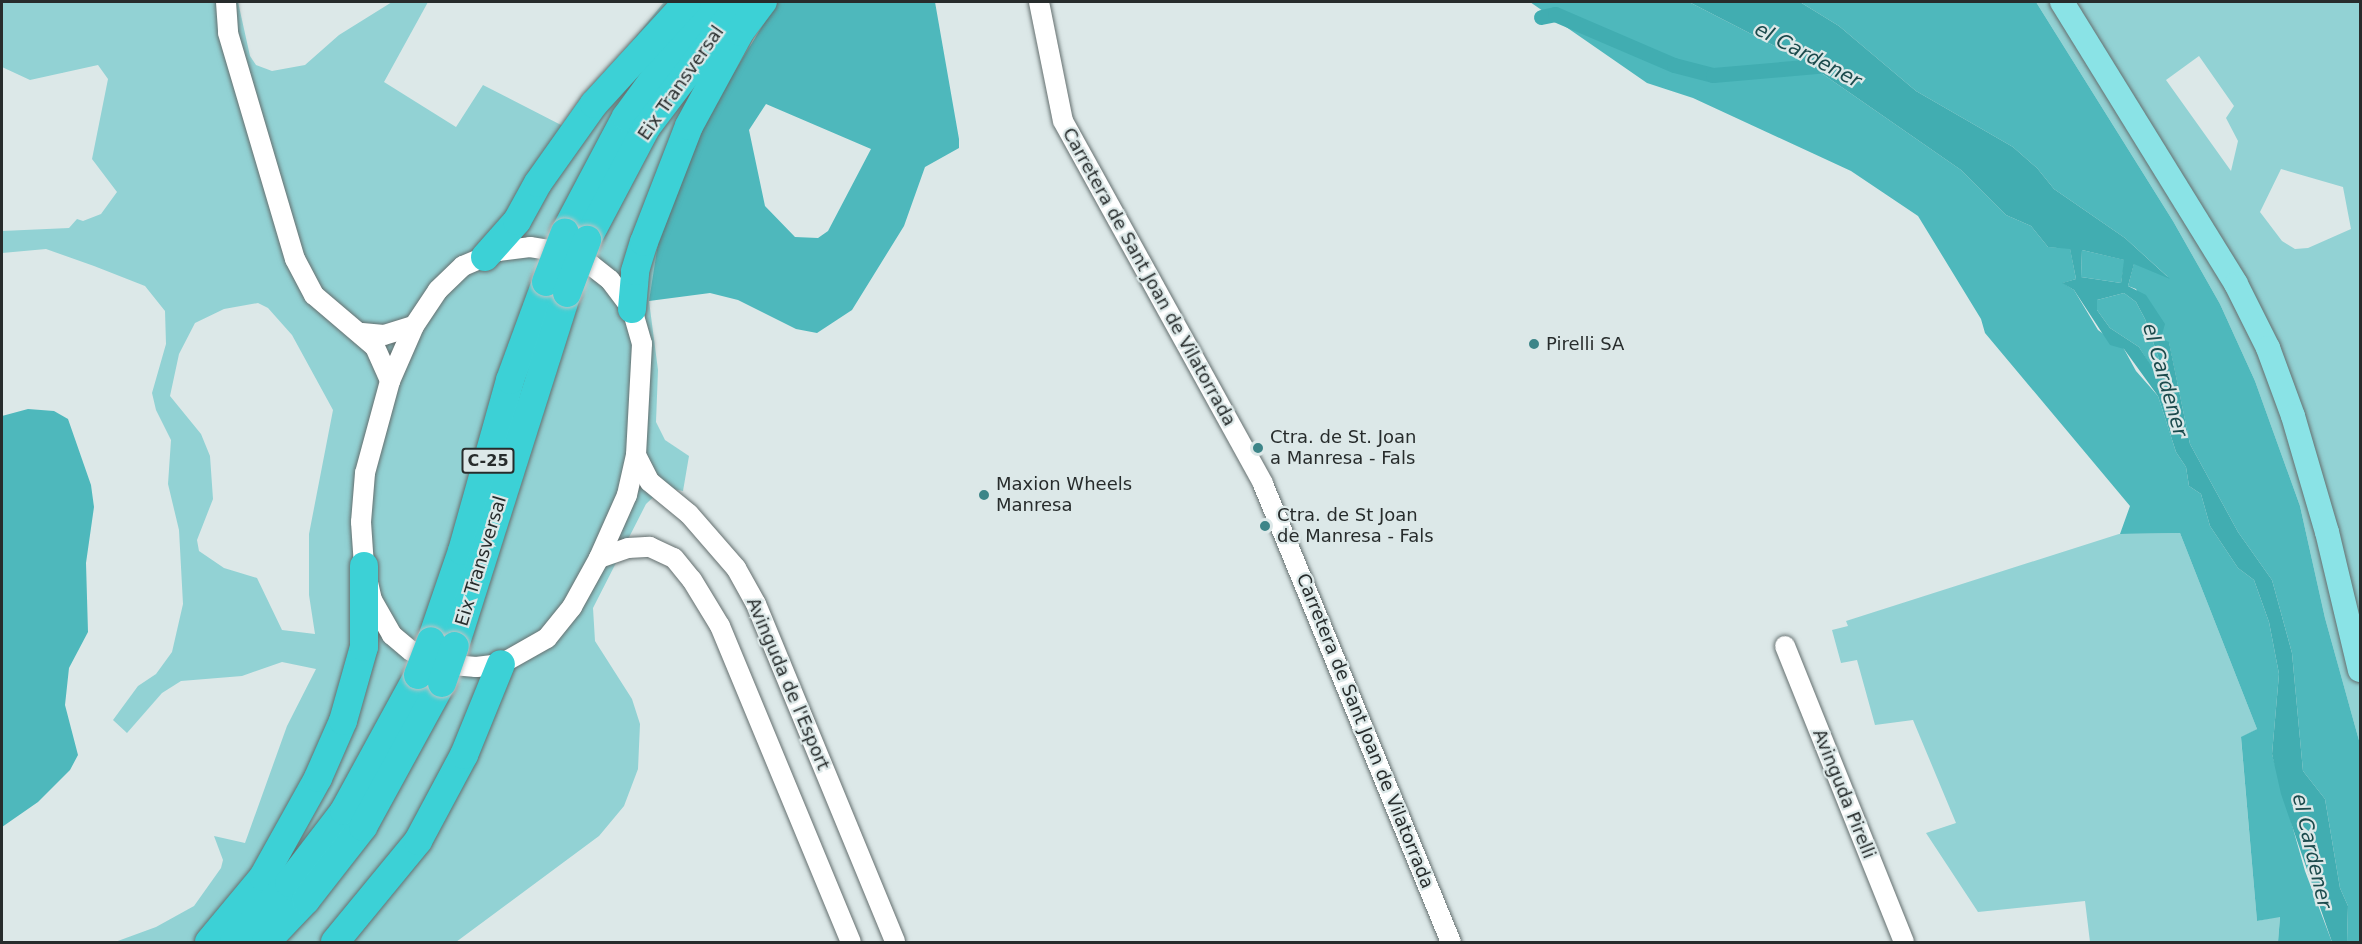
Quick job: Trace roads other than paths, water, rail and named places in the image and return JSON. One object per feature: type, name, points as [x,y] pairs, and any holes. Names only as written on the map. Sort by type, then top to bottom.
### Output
[{"type":"highway","points":[[485,256],[517,221],[538,183],[594,104],[687,2]]},
{"type":"highway","name":"Eix Transversal","points":[[266,942],[306,900],[363,827],[430,679],[443,643],[462,551],[510,380],[556,287],[626,117],[710,2]]},
{"type":"highway","name":"Eix Transversal","points":[[576,236],[646,128],[741,2]]},
{"type":"highway","points":[[632,309],[638,261],[689,126],[740,32],[762,2]]},
{"type":"highway","points":[[209,942],[263,877],[318,778],[343,721],[364,647],[364,566]]},
{"type":"highway","points":[[335,942],[418,841],[464,755],[501,664]]},
{"type":"highway","name":"Eix Transversal","points":[[234,942],[289,883],[344,811],[430,679]]},
{"type":"main road","points":[[2063,2],[2236,284],[2268,348],[2293,416],[2328,532],[2361,670]]},
{"type":"street","points":[[226,2],[228,33],[295,259],[314,294],[331,313],[363,333],[375,347],[390,381]]},
{"type":"street","name":"Carretera de Sant Joan de Vilatorrada","points":[[1039,2],[1063,121],[1263,484],[1451,942]]},
{"type":"street","points":[[530,247],[563,252],[603,275],[632,309],[642,344],[636,454],[622,508],[599,558],[572,607],[547,638],[501,664],[476,668],[444,664],[411,651],[392,636],[372,600],[364,566],[361,522],[365,473],[390,381],[414,326],[455,274],[485,256],[530,247]]},
{"type":"street","points":[[363,333],[384,335],[414,326]]},
{"type":"street","name":"Avinguda de l'Esport","points":[[636,454],[650,482],[689,514],[735,568],[756,604],[895,942]]},
{"type":"street","points":[[599,558],[628,548],[651,547],[674,558],[692,580],[720,626],[851,942]]},
{"type":"street","name":"Avinguda Pirelli","points":[[1785,646],[1904,942]]},
{"type":"water","name":"el Cardener","points":[[1689,2],[1800,2],[1839,26],[1916,91],[2013,147],[2037,168],[2054,189],[2125,238],[2170,279],[2134,264],[2128,286],[2146,295],[2165,324],[2161,338],[2169,342],[2190,444],[2238,532],[2272,580],[2292,653],[2303,771],[2325,799],[2340,888],[2348,906],[2347,942],[2332,942],[2281,794],[2272,754],[2279,674],[2269,622],[2254,580],[2238,568],[2210,526],[2201,494],[2189,486],[2186,467],[2176,452],[2158,396],[2124,349],[2110,345],[2074,290],[2062,283],[2076,279],[2070,249],[2048,247],[2031,226],[2006,215],[1961,170],[1804,61]],"holes":[[[2082,250],[2124,260],[2121,283],[2081,277]],[[2124,293],[2136,302],[2145,319],[2159,359],[2160,379],[2139,347],[2110,328],[2097,310],[2097,300]]]},
{"type":"waterway","name":"el Cardener","points":[[1541,17],[1555,14],[1674,65],[1713,75],[1828,65]]},
{"type":"place","name":"Pirelli SA","points":[[1534,344]]},
{"type":"place","name":"Ctra. de St. Joan a Manresa - Fals","points":[[1258,448]]},
{"type":"place","name":"Maxion Wheels Manresa","points":[[984,495]]},
{"type":"place","name":"Ctra. de St Joan de Manresa - Fals","points":[[1265,526]]}]
